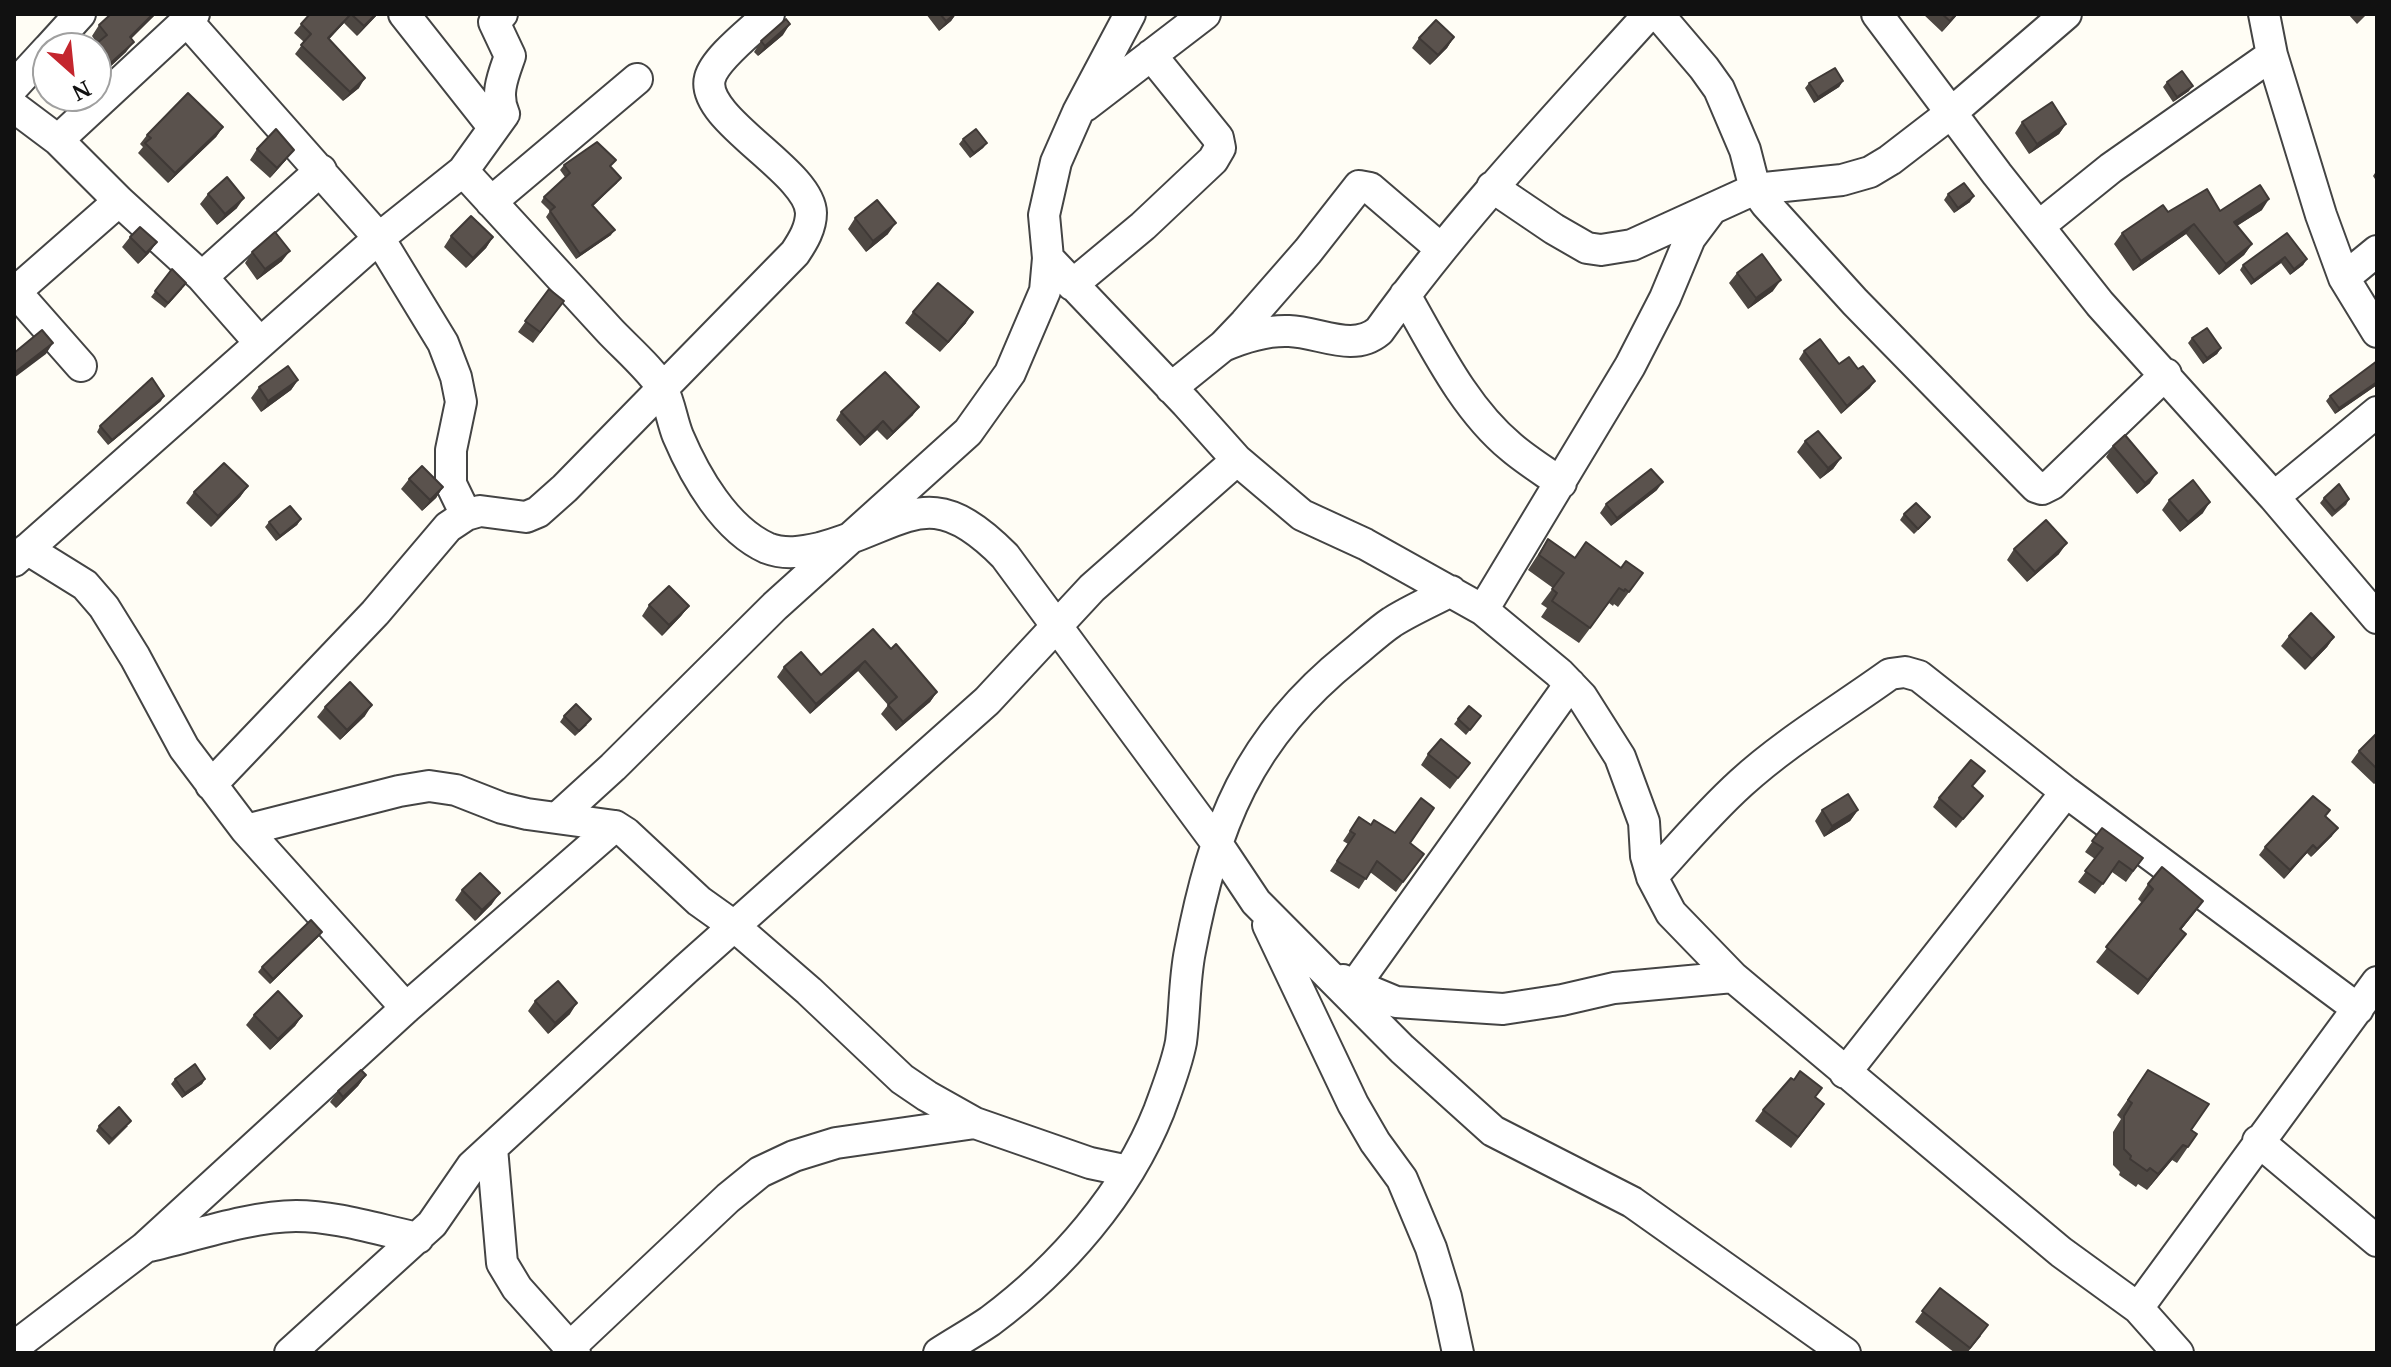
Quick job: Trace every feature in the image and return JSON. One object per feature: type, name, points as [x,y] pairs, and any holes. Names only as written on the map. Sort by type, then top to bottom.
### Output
[{"type":"street","points":[[63,32],[80,14]]},
{"type":"street","points":[[404,14],[494,128]]},
{"type":"street","points":[[406,1008],[246,830],[211,785],[184,748],[128,643],[104,607],[85,585],[20,555],[379,238],[463,171],[504,114],[499,95],[510,56],[494,22],[502,14]]},
{"type":"street","points":[[211,785],[375,613],[448,527],[466,515],[494,511],[526,517],[538,512],[795,253],[809,225],[811,210],[802,191],[719,109],[710,88],[710,77],[716,65],[769,14]]},
{"type":"street","points":[[557,818],[613,767],[775,606],[968,432],[1010,373],[1045,291],[1048,258],[1044,215],[1056,162],[1078,112],[1130,14]]},
{"type":"street","points":[[1078,112],[1205,14]]},
{"type":"street","points":[[1223,346],[1263,333],[1288,331],[1361,342],[1379,331],[1440,248],[1649,14]]},
{"type":"street","points":[[1658,14],[1719,89],[1745,150],[1755,189],[1855,302],[2039,489],[2052,484],[2166,374]]},
{"type":"street","points":[[1877,14],[2100,304],[2166,374],[2377,618]]},
{"type":"street","points":[[1492,187],[1570,239],[1587,248],[1601,250],[1649,239],[1755,189],[1856,178],[1890,160],[1951,113],[2066,14]]},
{"type":"street","points":[[2264,14],[2272,55],[2321,215],[2344,278],[2377,332]]},
{"type":"street","points":[[58,140],[190,17],[379,238],[443,343],[456,377],[461,402],[451,450],[451,484],[466,515]]},
{"type":"street","points":[[1072,285],[1143,226],[1213,160],[1220,148],[1218,138],[1151,55]]},
{"type":"street","points":[[2039,226],[2111,168],[2272,55]]},
{"type":"street","points":[[14,86],[32,66]]},
{"type":"street","points":[[491,202],[637,79]]},
{"type":"street","points":[[14,107],[58,140],[202,277],[260,343]]},
{"type":"street","points":[[202,277],[321,170]]},
{"type":"street","points":[[463,171],[663,388],[678,436],[691,464],[725,514],[744,532],[766,547],[787,553],[847,541],[925,511],[957,517],[1005,556],[1218,845],[1256,902],[1353,1104],[1402,1179],[1431,1248],[1458,1353]]},
{"type":"street","points":[[1171,388],[1223,346],[1308,251],[1359,186],[1370,188],[1440,248]]},
{"type":"street","points":[[81,366],[15,292],[119,201]]},
{"type":"street","points":[[1483,610],[1630,366],[1665,298],[1690,238],[1714,206]]},
{"type":"street","points":[[2344,278],[2377,251]]},
{"type":"street","points":[[1048,258],[1237,460],[1302,515],[1365,544],[1483,610],[1570,684],[1582,697],[1630,778],[1644,822],[1646,856],[1652,877],[1671,913],[1733,977],[1845,1073],[2061,1252],[2138,1308],[2178,1353]]},
{"type":"street","points":[[1405,295],[1441,358],[1492,429],[1561,483]]},
{"type":"street","points":[[2274,497],[2377,412]]},
{"type":"street","points":[[290,1353],[418,1238],[441,1213],[463,1176],[492,1148],[734,926],[987,701],[1092,588],[1237,460]]},
{"type":"street","points":[[939,1353],[990,1320],[1054,1266],[1109,1201],[1145,1142],[1180,1046],[1197,912],[1232,801],[1253,761],[1299,701],[1324,677],[1392,622],[1451,591]]},
{"type":"street","points":[[1652,877],[1743,781],[1803,734],[1890,674],[1905,672],[1919,676],[2066,792],[2358,1009]]},
{"type":"street","points":[[1342,979],[1570,684]]},
{"type":"street","points":[[246,830],[429,786],[456,790],[502,808],[615,826],[699,901],[734,926],[809,991],[902,1079],[975,1123],[1090,1163],[1128,1171]]},
{"type":"street","points":[[1845,1073],[2066,792]]},
{"type":"street","points":[[17,1347],[144,1248],[406,1008],[615,826]]},
{"type":"street","points":[[1256,902],[1342,979],[1402,1049],[1493,1131],[1632,1202],[1845,1353]]},
{"type":"street","points":[[1342,979],[1396,1002],[1503,1009],[1553,1002],[1614,988],[1733,977]]},
{"type":"street","points":[[2138,1308],[2377,982]]},
{"type":"street","points":[[492,1148],[502,1263],[517,1288],[572,1350],[728,1198],[760,1172],[794,1156],[836,1143],[975,1123]]},
{"type":"street","points":[[2258,1141],[2377,1241]]},
{"type":"street","points":[[144,1248],[273,1218],[296,1216],[418,1238]]},
{"type":"building","points":[[111,14],[153,14],[130,37],[134,42],[112,62],[112,32],[105,32],[99,25]]},
{"type":"building","points":[[310,14],[351,14],[328,38],[365,78],[350,92],[301,45],[311,34],[301,24]]},
{"type":"building","points":[[351,14],[376,14],[364,26]]},
{"type":"building","points":[[940,14],[955,14],[946,21]]},
{"type":"building","points":[[1942,14],[1956,14],[1950,21]]},
{"type":"building","points":[[786,19],[790,24],[765,46],[761,41]]},
{"type":"building","points":[[1436,20],[1454,37],[1438,55],[1419,38]]},
{"type":"building","points":[[1835,68],[1843,81],[1818,97],[1809,83]]},
{"type":"building","points":[[2182,71],[2193,86],[2177,97],[2167,82]]},
{"type":"building","points":[[188,93],[223,127],[175,173],[145,143],[151,138],[147,135]]},
{"type":"building","points":[[2052,102],[2066,124],[2037,144],[2022,122]]},
{"type":"building","points":[[276,129],[294,150],[277,168],[257,149]]},
{"type":"building","points":[[976,129],[987,143],[974,153],[963,139]]},
{"type":"building","points":[[597,142],[616,160],[610,166],[621,178],[592,205],[615,230],[580,254],[550,211],[555,207],[544,197],[570,173],[564,165]]},
{"type":"building","points":[[227,177],[244,198],[225,214],[208,194]]},
{"type":"building","points":[[1964,183],[1974,196],[1958,208],[1948,194]]},
{"type":"building","points":[[2260,185],[2269,199],[2234,222],[2252,244],[2226,264],[2194,224],[2141,261],[2122,233],[2163,205],[2168,212],[2207,189],[2220,211]]},
{"type":"building","points":[[877,200],[896,223],[873,241],[855,218]]},
{"type":"building","points":[[471,216],[493,237],[473,258],[451,236]]},
{"type":"building","points":[[140,227],[157,242],[146,253],[130,237]]},
{"type":"building","points":[[275,232],[290,251],[265,269],[252,252]]},
{"type":"building","points":[[2287,233],[2307,259],[2294,269],[2285,257],[2254,280],[2243,265]]},
{"type":"building","points":[[1762,254],[1781,280],[1756,298],[1737,273]]},
{"type":"building","points":[[172,269],[186,283],[168,303],[155,291]]},
{"type":"building","points":[[938,283],[973,312],[948,342],[913,312]]},
{"type":"building","points":[[549,289],[564,301],[540,332],[525,321]]},
{"type":"building","points":[[2207,328],[2221,348],[2207,358],[2192,338]]},
{"type":"building","points":[[42,330],[53,343],[14,373],[14,353]]},
{"type":"building","points":[[1820,339],[1839,364],[1849,357],[1858,369],[1863,366],[1875,381],[1847,406],[1804,351]]},
{"type":"building","points":[[2377,361],[2377,382],[2339,408],[2330,396]]},
{"type":"building","points":[[288,366],[298,380],[268,401],[259,387]]},
{"type":"building","points":[[885,372],[919,407],[893,432],[883,421],[865,438],[841,412]]},
{"type":"building","points":[[152,378],[164,396],[112,440],[100,426]]},
{"type":"building","points":[[1818,431],[1841,458],[1828,468],[1805,441]]},
{"type":"building","points":[[2125,435],[2157,473],[2145,483],[2113,446]]},
{"type":"building","points":[[224,463],[248,486],[218,516],[194,492]]},
{"type":"building","points":[[422,466],[443,487],[430,500],[409,479]]},
{"type":"building","points":[[1651,469],[1663,482],[1617,518],[1606,504]]},
{"type":"building","points":[[2193,480],[2210,502],[2188,522],[2169,500]]},
{"type":"building","points":[[2339,484],[2349,499],[2335,511],[2324,498]]},
{"type":"building","points":[[1916,503],[1930,517],[1918,529],[1904,514]]},
{"type":"building","points":[[290,506],[301,519],[280,536],[269,522]]},
{"type":"building","points":[[2046,520],[2067,543],[2035,572],[2014,549]]},
{"type":"building","points":[[1548,539],[1575,558],[1586,542],[1621,568],[1626,561],[1643,573],[1629,592],[1619,588],[1590,628],[1552,601],[1557,593],[1552,589],[1564,573],[1539,555]]},
{"type":"building","points":[[669,586],[689,606],[669,625],[649,605]]},
{"type":"building","points":[[2311,613],[2334,637],[2312,659],[2289,636]]},
{"type":"building","points":[[873,629],[891,649],[896,644],[937,692],[903,722],[888,705],[897,697],[865,661],[816,704],[784,667],[801,652],[821,675]]},
{"type":"building","points":[[350,682],[372,705],[347,730],[325,707]]},
{"type":"building","points":[[576,704],[591,719],[579,731],[564,716]]},
{"type":"building","points":[[1469,706],[1481,716],[1470,730],[1458,719]]},
{"type":"building","points":[[2377,733],[2377,769],[2359,751]]},
{"type":"building","points":[[1441,739],[1470,763],[1458,778],[1428,754]]},
{"type":"building","points":[[1971,760],[1985,771],[1972,786],[1983,796],[1963,819],[1939,798]]},
{"type":"building","points":[[1848,794],[1858,810],[1832,826],[1822,810]]},
{"type":"building","points":[[2313,796],[2330,810],[2325,816],[2338,828],[2317,849],[2313,845],[2290,870],[2265,847]]},
{"type":"building","points":[[1421,798],[1434,808],[1410,843],[1424,854],[1403,882],[1377,861],[1366,879],[1337,861],[1355,834],[1350,831],[1359,817],[1371,825],[1374,820],[1395,833]]},
{"type":"building","points":[[2102,828],[2143,858],[2133,871],[2119,861],[2103,884],[2085,871],[2103,848],[2092,841]]},
{"type":"building","points":[[2162,867],[2203,901],[2180,929],[2186,934],[2148,980],[2106,947],[2153,889],[2148,884]]},
{"type":"building","points":[[480,873],[500,893],[482,910],[462,890]]},
{"type":"building","points":[[311,920],[322,932],[273,979],[262,967]]},
{"type":"building","points":[[558,981],[577,1003],[555,1023],[535,1001]]},
{"type":"building","points":[[278,991],[302,1016],[278,1039],[254,1015]]},
{"type":"building","points":[[195,1064],[205,1079],[185,1093],[175,1079]]},
{"type":"building","points":[[361,1070],[366,1075],[343,1097],[338,1091]]},
{"type":"building","points":[[2148,1070],[2209,1104],[2191,1130],[2197,1134],[2188,1147],[2183,1145],[2158,1174],[2150,1168],[2147,1171],[2130,1159],[2131,1156],[2124,1149],[2124,1116],[2132,1103],[2128,1100]]},
{"type":"building","points":[[1800,1071],[1822,1088],[1815,1097],[1824,1104],[1798,1137],[1763,1110]]},
{"type":"building","points":[[119,1107],[131,1121],[112,1139],[99,1126]]},
{"type":"building","points":[[1940,1288],[1988,1325],[1970,1348],[1922,1311]]}]
